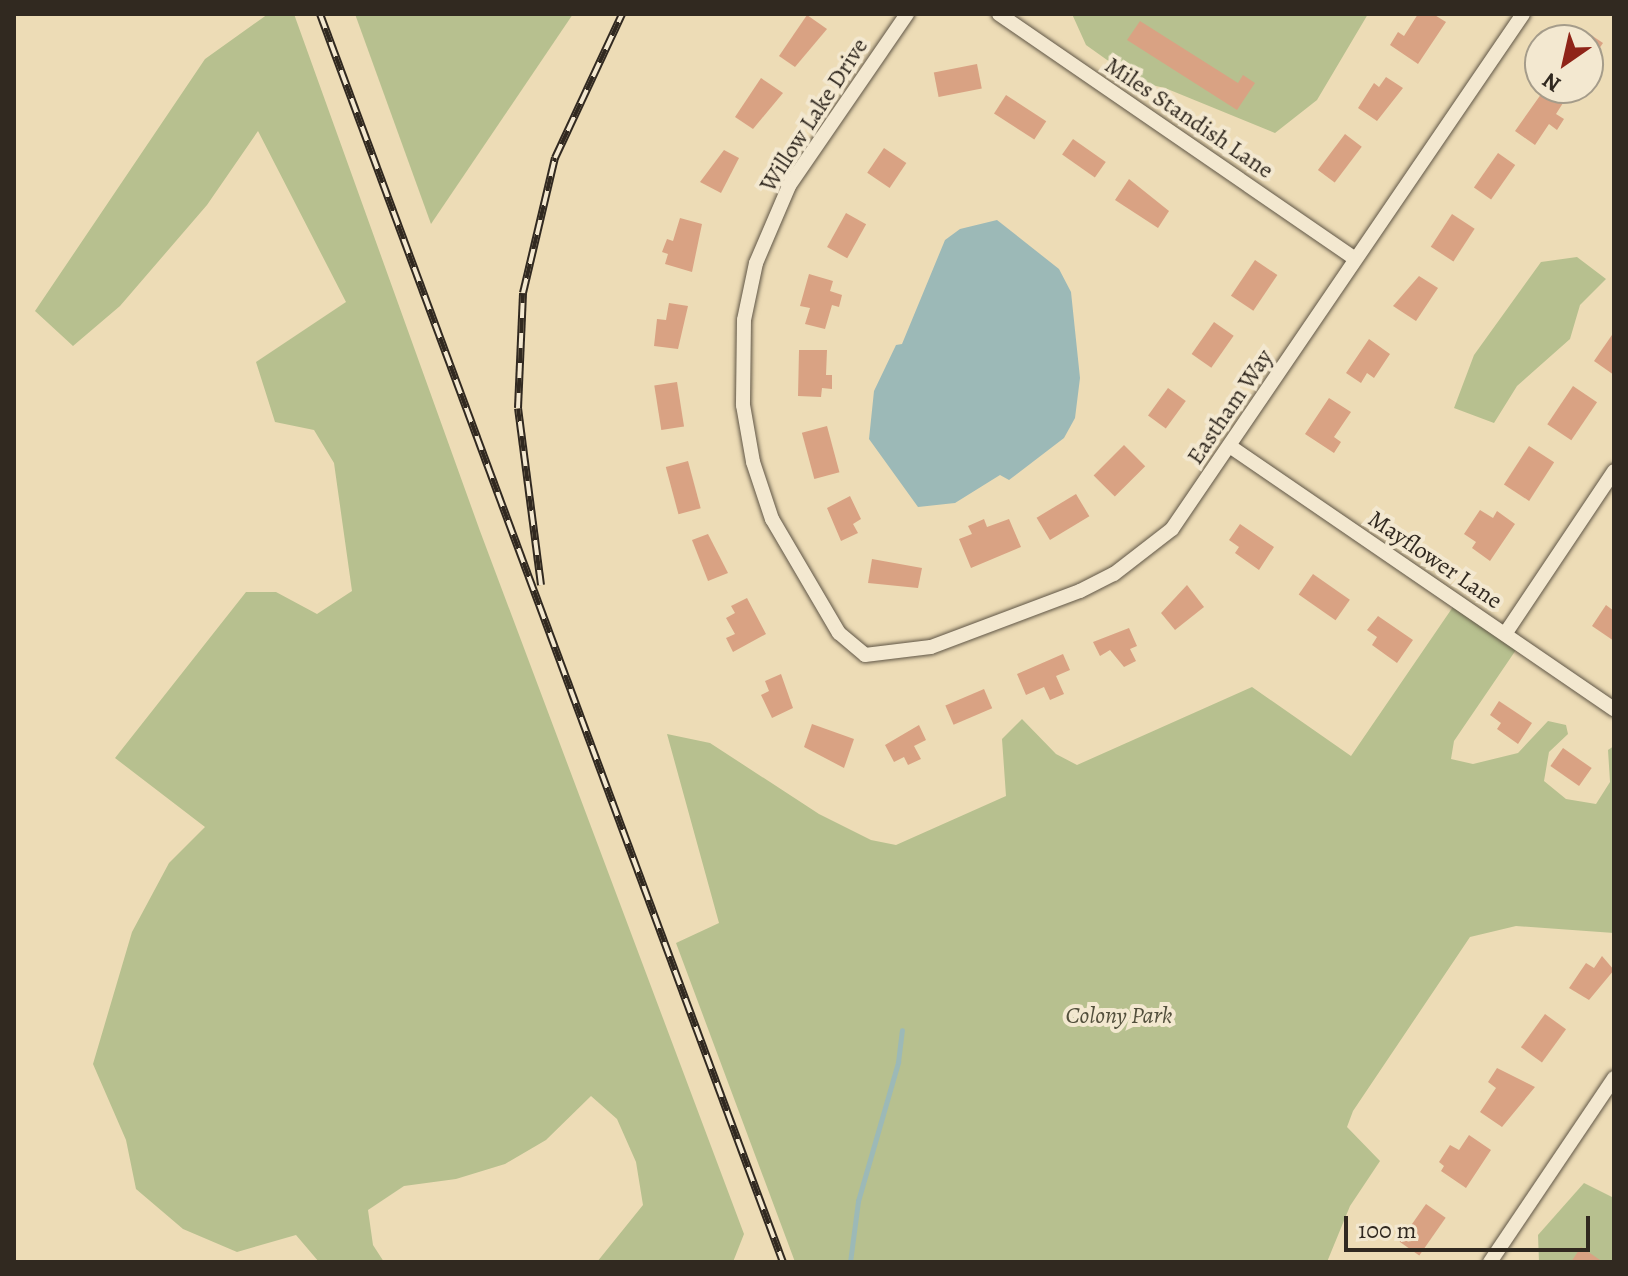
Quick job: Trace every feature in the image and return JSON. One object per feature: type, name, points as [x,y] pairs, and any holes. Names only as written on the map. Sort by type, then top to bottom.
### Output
[{"type":"street","name":"Willow Lake Drive","points":[[851,645],[798,572],[772,519],[753,462],[741,369],[744,320],[756,263],[789,186],[907,14]]},
{"type":"street","name":"Miles Standish Lane","points":[[999,14],[1355,259]]},
{"type":"street","name":"Eastham Way","points":[[851,645],[865,655],[882,656],[931,647],[1114,574],[1172,529],[1231,447],[1523,14]]},
{"type":"street","name":"Mayflower Lane","points":[[1231,447],[1614,709]]},
{"type":"street","points":[[1505,634],[1614,471]]},
{"type":"street","points":[[1490,1262],[1614,1078]]},
{"type":"green space","points":[[268,14],[294,14],[480,531],[744,1234],[733,1262],[597,1262],[643,1205],[636,1162],[617,1119],[591,1096],[546,1140],[505,1164],[456,1179],[404,1186],[368,1210],[373,1245],[384,1262],[319,1262],[296,1235],[237,1252],[183,1229],[136,1189],[126,1140],[93,1064],[132,932],[169,863],[205,827],[115,758],[246,592],[276,592],[317,614],[352,591],[334,463],[314,430],[275,422],[256,362],[346,302],[258,131],[207,205],[120,306],[73,346],[35,311],[205,59]]},
{"type":"green space","points":[[355,14],[573,14],[431,224]]},
{"type":"green space","points":[[1072,14],[1368,14],[1317,100],[1275,133],[1165,88],[1138,82],[1086,45]]},
{"type":"green space","points":[[1577,257],[1606,279],[1580,305],[1570,339],[1517,386],[1494,423],[1454,408],[1474,355],[1541,262]]},
{"type":"green space","name":"Colony Park","points":[[1457,601],[1520,644],[1454,741],[1451,759],[1473,764],[1518,753],[1548,721],[1566,725],[1568,734],[1549,752],[1544,781],[1566,799],[1596,804],[1610,782],[1608,750],[1614,746],[1614,933],[1516,926],[1470,937],[1353,1111],[1347,1127],[1380,1161],[1350,1206],[1327,1262],[795,1262],[676,943],[719,923],[667,734],[710,743],[819,814],[871,840],[896,845],[1006,796],[1002,739],[1022,719],[1056,754],[1077,765],[1252,687],[1351,756]]},
{"type":"green space","points":[[1584,1183],[1614,1198],[1614,1262],[1539,1262],[1538,1235]]},
{"type":"water","points":[[997,220],[1059,269],[1071,292],[1080,378],[1075,418],[1064,438],[1009,480],[1000,475],[955,503],[918,507],[869,439],[874,391],[896,345],[902,344],[945,240],[960,229]]},
{"type":"building","points":[[1418,14],[1433,14],[1446,22],[1418,64],[1390,45],[1398,32],[1404,36]]},
{"type":"building","points":[[807,15],[827,29],[795,67],[779,56]]},
{"type":"building","points":[[1140,21],[1238,83],[1243,75],[1255,83],[1237,110],[1127,40]]},
{"type":"building","points":[[977,64],[982,89],[939,97],[934,72]]},
{"type":"building","points":[[1386,77],[1403,88],[1377,121],[1358,108],[1374,83],[1379,87]]},
{"type":"building","points":[[761,78],[783,93],[753,129],[735,117]]},
{"type":"building","points":[[1006,95],[1046,121],[1034,140],[994,113]]},
{"type":"building","points":[[1534,104],[1562,104],[1556,114],[1564,119],[1557,130],[1549,124],[1535,145],[1515,131]]},
{"type":"building","points":[[1345,134],[1362,147],[1335,183],[1318,170]]},
{"type":"building","points":[[1073,139],[1106,162],[1095,178],[1062,155]]},
{"type":"building","points":[[884,148],[906,163],[890,188],[867,173]]},
{"type":"building","points":[[724,150],[739,158],[721,193],[700,182]]},
{"type":"building","points":[[1498,153],[1515,165],[1491,199],[1474,187]]},
{"type":"building","points":[[1129,179],[1169,211],[1158,228],[1115,200]]},
{"type":"building","points":[[846,213],[866,224],[847,258],[827,247]]},
{"type":"building","points":[[1452,214],[1475,229],[1453,261],[1431,247]]},
{"type":"building","points":[[680,218],[702,224],[692,272],[665,264],[668,254],[662,252],[667,239],[673,241]]},
{"type":"building","points":[[1255,260],[1277,275],[1253,311],[1231,296]]},
{"type":"building","points":[[809,274],[833,281],[830,291],[842,295],[839,307],[832,305],[825,329],[805,324],[810,308],[800,306]]},
{"type":"building","points":[[1419,276],[1438,288],[1416,321],[1393,306]]},
{"type":"building","points":[[669,303],[688,306],[678,349],[654,346],[657,319],[666,320]]},
{"type":"building","points":[[1214,322],[1234,336],[1211,368],[1192,354]]},
{"type":"building","points":[[1614,332],[1614,375],[1594,361]]},
{"type":"building","points":[[1369,339],[1390,354],[1374,378],[1367,373],[1361,383],[1346,373]]},
{"type":"building","points":[[799,350],[827,350],[826,375],[832,375],[832,389],[822,388],[821,397],[798,396]]},
{"type":"building","points":[[677,382],[684,426],[661,430],[654,386]]},
{"type":"building","points":[[1573,386],[1597,402],[1571,440],[1547,424]]},
{"type":"building","points":[[1168,388],[1186,401],[1166,428],[1148,416]]},
{"type":"building","points":[[1329,398],[1351,412],[1334,437],[1341,442],[1334,453],[1305,434]]},
{"type":"building","points":[[827,426],[839,472],[814,479],[802,433]]},
{"type":"building","points":[[1124,445],[1145,466],[1115,497],[1094,475]]},
{"type":"building","points":[[1529,446],[1554,462],[1529,501],[1504,485]]},
{"type":"building","points":[[688,461],[701,508],[678,514],[666,467]]},
{"type":"building","points":[[1076,494],[1089,516],[1050,540],[1037,518]]},
{"type":"building","points":[[850,496],[861,519],[853,524],[858,533],[841,541],[827,508]]},
{"type":"building","points":[[1480,510],[1493,518],[1497,511],[1515,524],[1490,561],[1472,548],[1476,542],[1464,534]]},
{"type":"building","points":[[984,519],[987,527],[1009,519],[1021,547],[971,568],[959,539],[972,534],[968,526]]},
{"type":"building","points":[[1240,524],[1274,547],[1259,570],[1235,553],[1239,547],[1229,540]]},
{"type":"building","points":[[708,534],[728,573],[708,581],[692,540]]},
{"type":"building","points":[[872,559],[922,568],[918,588],[868,583]]},
{"type":"building","points":[[1313,574],[1350,600],[1336,620],[1299,594]]},
{"type":"building","points":[[1187,585],[1204,607],[1175,630],[1161,613]]},
{"type":"building","points":[[747,598],[766,634],[733,652],[726,638],[735,634],[726,618],[735,613],[731,606]]},
{"type":"building","points":[[1606,605],[1614,611],[1614,641],[1592,626]]},
{"type":"building","points":[[1378,616],[1413,640],[1397,663],[1372,645],[1377,637],[1367,630]]},
{"type":"building","points":[[1129,628],[1137,646],[1130,649],[1136,661],[1124,667],[1110,650],[1100,656],[1093,642]]},
{"type":"building","points":[[1063,654],[1070,670],[1056,676],[1064,694],[1050,700],[1044,687],[1026,695],[1017,674]]},
{"type":"building","points":[[781,674],[793,708],[772,718],[761,695],[769,691],[765,681]]},
{"type":"building","points":[[984,689],[992,708],[954,725],[945,705]]},
{"type":"building","points":[[1499,701],[1532,723],[1518,744],[1497,729],[1501,723],[1490,715]]},
{"type":"building","points":[[812,724],[854,739],[844,768],[804,747]]},
{"type":"building","points":[[919,725],[926,740],[914,746],[921,759],[908,765],[904,757],[894,762],[885,745]]},
{"type":"building","points":[[1563,748],[1592,768],[1579,786],[1550,766]]},
{"type":"building","points":[[1602,956],[1614,970],[1589,1000],[1569,988],[1586,963],[1594,968]]},
{"type":"building","points":[[1545,1014],[1566,1029],[1542,1062],[1521,1047]]},
{"type":"building","points":[[1497,1068],[1535,1087],[1502,1127],[1480,1112],[1496,1088],[1488,1082]]},
{"type":"building","points":[[1469,1135],[1491,1150],[1466,1188],[1441,1171],[1444,1166],[1439,1162],[1450,1145],[1459,1150]]},
{"type":"building","points":[[1426,1204],[1446,1218],[1419,1255],[1400,1242]]},
{"type":"building","points":[[1581,1247],[1603,1262],[1571,1262]]},
{"type":"waterway","points":[[850,1262],[858,1201],[898,1062],[902,1030]]},
{"type":"railway","points":[[320,14],[783,1262]]},
{"type":"railway","points":[[541,585],[518,408],[523,293],[555,158],[622,14]]}]
